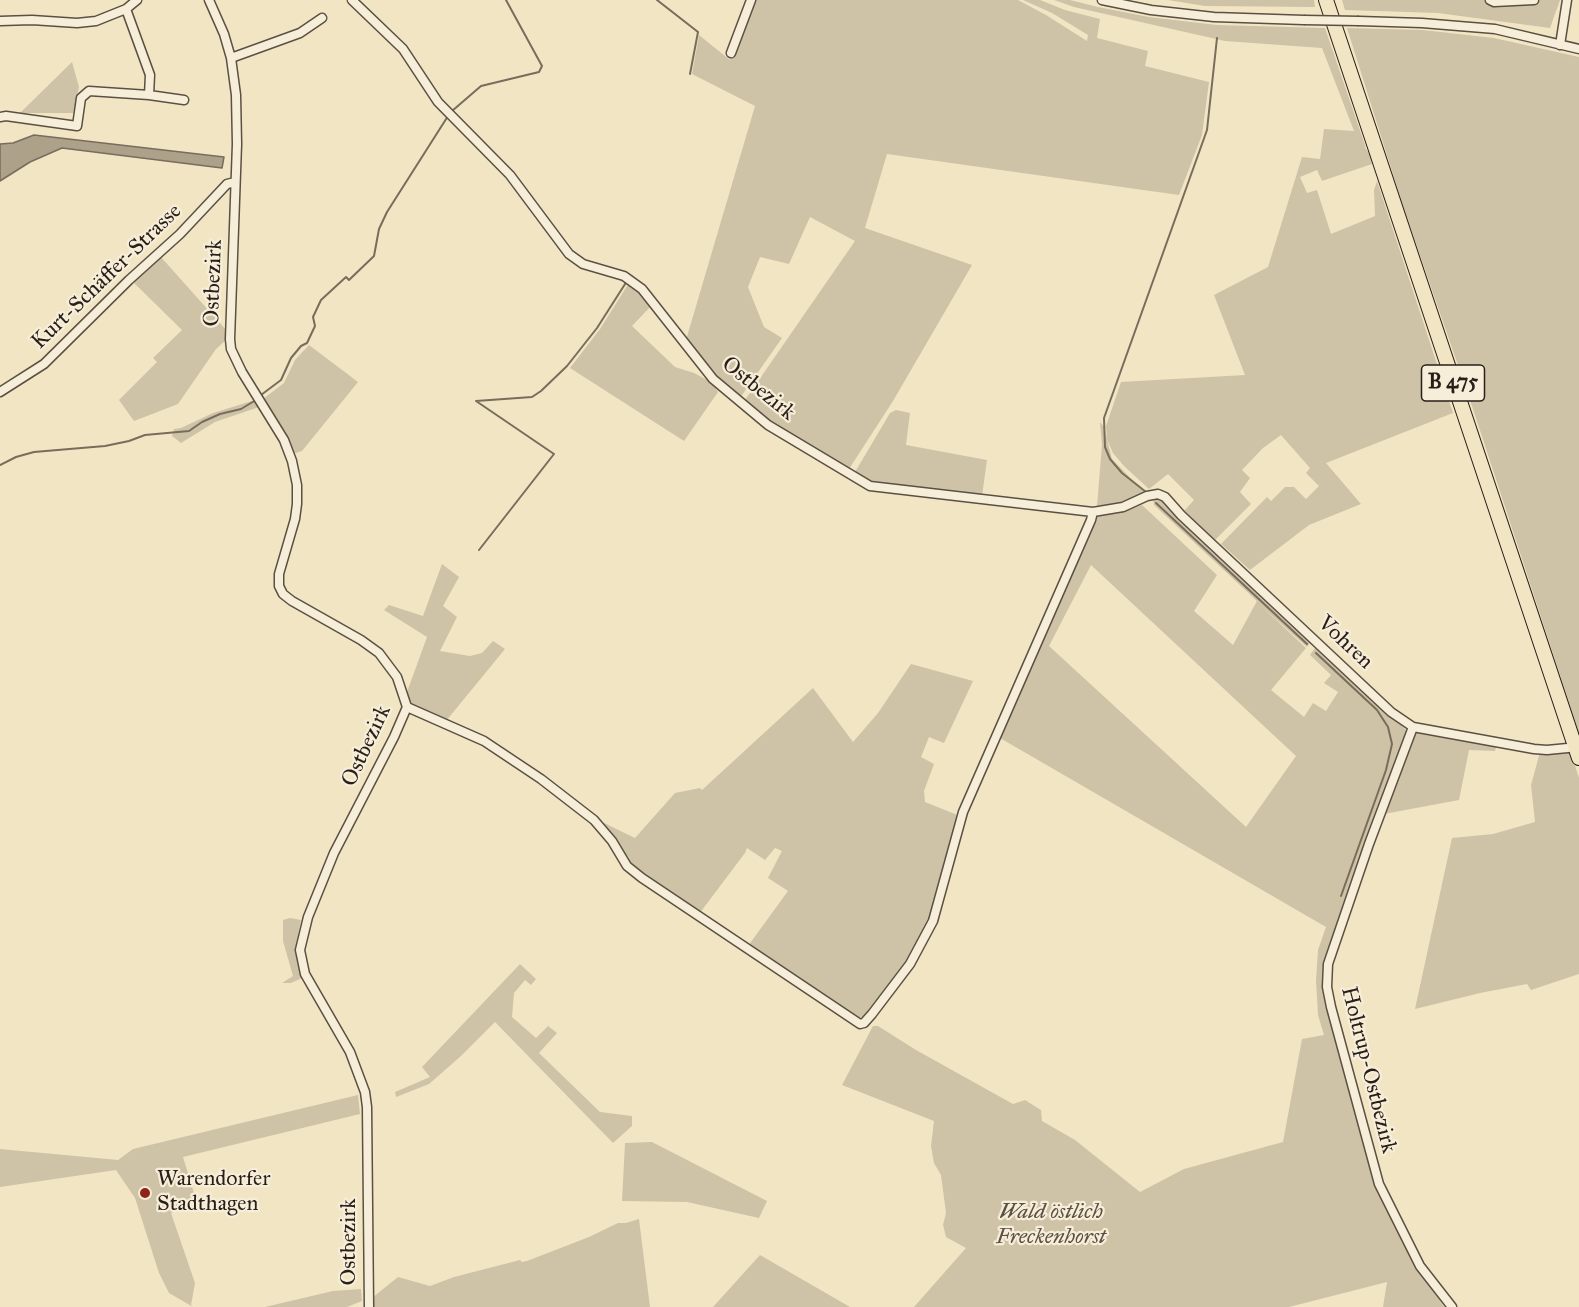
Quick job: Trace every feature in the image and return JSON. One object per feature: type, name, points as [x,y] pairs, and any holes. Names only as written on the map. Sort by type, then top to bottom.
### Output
[{"type":"main road","name":"B 475","points":[[1326,0],[1578,751]]},
{"type":"street","points":[[0,21],[96,21],[126,9],[137,0]]},
{"type":"street","points":[[209,0],[224,34],[231,58],[236,95],[235,182]]},
{"type":"street","name":"Ostbezirk","points":[[352,0],[403,49],[438,102],[510,176],[568,254],[583,264],[624,276],[642,289],[713,379],[768,425],[870,486],[1093,512],[1123,507]]},
{"type":"street","points":[[730,53],[751,0]]},
{"type":"street","points":[[1102,0],[1214,17],[1422,23],[1495,29],[1579,49]]},
{"type":"street","points":[[1491,0],[1494,2],[1534,0]]},
{"type":"street","points":[[1560,45],[1567,0]]},
{"type":"street","points":[[126,9],[150,75],[149,95]]},
{"type":"street","points":[[231,58],[300,33],[322,18]]},
{"type":"street","points":[[0,117],[77,126],[81,98],[89,91],[184,100]]},
{"type":"street","name":"Ostbezirk","points":[[235,182],[231,349],[242,372],[284,440],[292,461],[297,485],[296,512],[279,574],[279,586],[283,594],[292,601],[361,640],[378,653],[397,677],[407,707],[390,746],[334,854],[308,917],[300,950],[305,974],[350,1052],[365,1092],[369,1307]]},
{"type":"street","name":"Kurt-Schäffer-Strasse","points":[[0,392],[44,364],[129,279],[180,234],[227,184],[235,182]]},
{"type":"street","name":"Vohren","points":[[1123,507],[1147,496],[1158,494],[1165,497],[1181,515],[1392,712],[1413,727],[1534,749],[1578,751]]},
{"type":"street","points":[[407,707],[484,741],[541,779],[594,820],[622,855],[627,866],[642,878],[860,1024],[864,1023],[910,964],[933,921],[963,812],[1093,512]]},
{"type":"street","name":"Holtrup-Ostbezirk","points":[[1413,727],[1369,844],[1328,964],[1327,987],[1379,1184],[1420,1266],[1452,1307]]},
{"type":"green space","points":[[755,0],[1018,0],[1087,41],[1088,35],[1052,13],[1023,0],[1040,0],[1065,10],[1100,19],[1097,38],[1148,51],[1145,66],[1209,82],[1202,135],[1179,195],[887,154],[865,228],[972,265],[893,401],[849,469],[769,421],[745,400],[855,241],[810,217],[789,264],[760,257],[748,287],[764,327],[782,338],[740,398],[715,377],[686,340],[755,106],[692,74],[699,35],[730,60]]},
{"type":"green space","points":[[1054,0],[1070,0],[1149,17],[1217,25],[1325,28],[1366,148],[1364,146],[1370,155],[1372,164],[1322,181],[1317,170],[1300,177],[1307,193],[1317,190],[1331,234],[1375,216],[1374,190],[1377,181],[1453,413],[1326,463],[1361,504],[1309,525],[1250,570],[1221,544],[1267,497],[1271,501],[1285,487],[1294,487],[1306,499],[1319,486],[1306,473],[1310,468],[1281,435],[1263,448],[1242,470],[1250,478],[1240,492],[1251,504],[1214,541],[1184,511],[1194,500],[1168,474],[1149,489],[1124,466],[1113,453],[1107,439],[1106,426],[1121,382],[1245,375],[1214,295],[1268,267],[1302,157],[1320,159],[1324,129],[1354,131],[1322,48],[1225,41],[1074,7]]},
{"type":"green space","points":[[1168,0],[1314,0],[1315,7],[1205,6]]},
{"type":"green space","points":[[1342,0],[1560,0],[1550,28],[1438,13],[1345,10]]},
{"type":"green space","points":[[1347,28],[1423,30],[1494,38],[1579,57],[1579,733],[1472,406],[1402,203]]},
{"type":"green space","points":[[72,62],[79,87],[73,113],[20,113]]},
{"type":"green space","points":[[160,256],[227,331],[226,340],[216,349],[178,404],[134,421],[119,400],[157,362],[153,358],[182,330],[132,281]]},
{"type":"green space","points":[[629,283],[652,305],[632,326],[675,367],[711,382],[718,392],[684,441],[570,368],[600,329]]},
{"type":"green space","points":[[309,345],[358,382],[302,451],[296,453],[292,452],[274,414],[263,399],[284,383],[295,360]]},
{"type":"green space","points":[[255,400],[259,407],[215,422],[181,443],[172,436],[174,429],[213,413]]},
{"type":"green space","points":[[896,410],[910,413],[906,445],[987,460],[982,496],[872,484],[855,472],[890,413]]},
{"type":"green space","points":[[1100,422],[1104,427],[1112,459],[1145,493],[1121,503],[1097,506],[1102,445]]},
{"type":"green space","name":"Wald östlich Freckenhorst","points":[[1153,499],[1164,501],[1312,640],[1307,647],[1259,604],[1306,648],[1271,690],[1304,717],[1313,703],[1326,711],[1338,692],[1324,683],[1331,675],[1310,655],[1317,645],[1407,731],[1330,946],[1323,975],[1329,1012],[1372,1174],[1418,1268],[1444,1307],[1383,1307],[1387,1282],[1289,1307],[914,1307],[966,1248],[946,1237],[943,1225],[946,1213],[941,1175],[934,1163],[931,1146],[934,1121],[842,1085],[873,1026],[878,1026],[1013,1104],[1025,1100],[1041,1110],[1042,1121],[1075,1140],[1140,1192],[1184,1169],[1283,1142],[1302,1039],[1324,1035],[1318,1015],[1316,981],[1318,950],[1326,927],[1000,738],[1096,515],[1119,513],[1142,505],[1217,575],[1194,611],[1233,645],[1257,601],[1154,505]],"holes":[[[1091,565],[1296,756],[1246,827],[1049,646]]]},
{"type":"green space","points":[[442,564],[459,577],[443,606],[457,617],[440,651],[470,656],[482,653],[493,641],[505,649],[446,721],[410,705],[407,692],[427,637],[384,610],[389,605],[423,616]]},
{"type":"green space","points":[[911,664],[973,681],[944,743],[929,737],[921,757],[934,764],[924,791],[925,802],[960,816],[932,920],[913,955],[865,1016],[857,1018],[748,946],[788,891],[768,878],[782,851],[775,848],[765,860],[747,848],[699,914],[631,867],[629,858],[596,819],[635,838],[675,793],[700,788],[702,790],[813,688],[853,742],[878,713]]},
{"type":"green space","points":[[1415,729],[1497,744],[1495,751],[1469,750],[1459,800],[1384,814]]},
{"type":"green space","points":[[1570,750],[1579,778],[1579,974],[1531,990],[1527,984],[1415,1009],[1452,838],[1493,834],[1535,822],[1531,785],[1540,752]]},
{"type":"green space","points":[[290,918],[301,920],[295,949],[302,978],[291,983],[282,983],[293,976],[283,941],[283,920]]},
{"type":"green space","points":[[520,964],[536,979],[531,985],[525,980],[514,993],[512,1017],[536,1038],[548,1026],[557,1033],[539,1053],[600,1112],[632,1116],[632,1126],[613,1143],[495,1022],[429,1084],[396,1097],[395,1092],[430,1077],[422,1067]]},
{"type":"green space","points":[[358,1095],[360,1114],[183,1157],[197,1203],[171,1213],[195,1283],[191,1305],[193,1307],[169,1293],[159,1273],[135,1198],[116,1170],[0,1187],[0,1149],[118,1160],[133,1149]]},
{"type":"green space","points":[[652,1142],[767,1201],[759,1218],[687,1202],[622,1201],[625,1143]]},
{"type":"green space","points":[[639,1219],[650,1307],[374,1307],[372,1298],[398,1277],[430,1286],[454,1277],[520,1260],[527,1261],[618,1223]]},
{"type":"green space","points":[[760,1255],[850,1307],[713,1307]]},
{"type":"green space","points":[[361,1289],[362,1301],[347,1307],[265,1307],[333,1291]]},
{"type":"shaded area","points":[[34,135],[224,157],[222,168],[62,148],[30,162],[0,181],[0,144],[13,143]]},
{"type":"waterway","points":[[452,111],[481,86],[539,72],[542,66],[506,0]]},
{"type":"waterway","points":[[657,0],[698,32],[690,74]]},
{"type":"waterway","points":[[1146,492],[1122,473],[1110,459],[1105,447],[1104,418],[1207,130],[1217,38]]},
{"type":"waterway","points":[[261,395],[281,380],[291,358],[301,346],[307,343],[315,326],[313,317],[321,300],[346,277],[349,280],[374,256],[379,229],[387,212],[448,116]]},
{"type":"waterway","points":[[476,401],[532,397],[541,391],[567,366],[597,328],[627,281]]},
{"type":"waterway","points":[[0,465],[34,452],[105,446],[145,435],[189,431],[202,422],[220,414],[241,409],[256,400]]},
{"type":"waterway","points":[[476,401],[554,454],[479,550]]},
{"type":"waterway","points":[[1156,503],[1307,644]]},
{"type":"waterway","points":[[1316,653],[1377,710],[1388,727],[1392,744],[1386,770],[1341,896]]},
{"type":"place","name":"Warendorfer Stadthagen","points":[[145,1193]]}]
